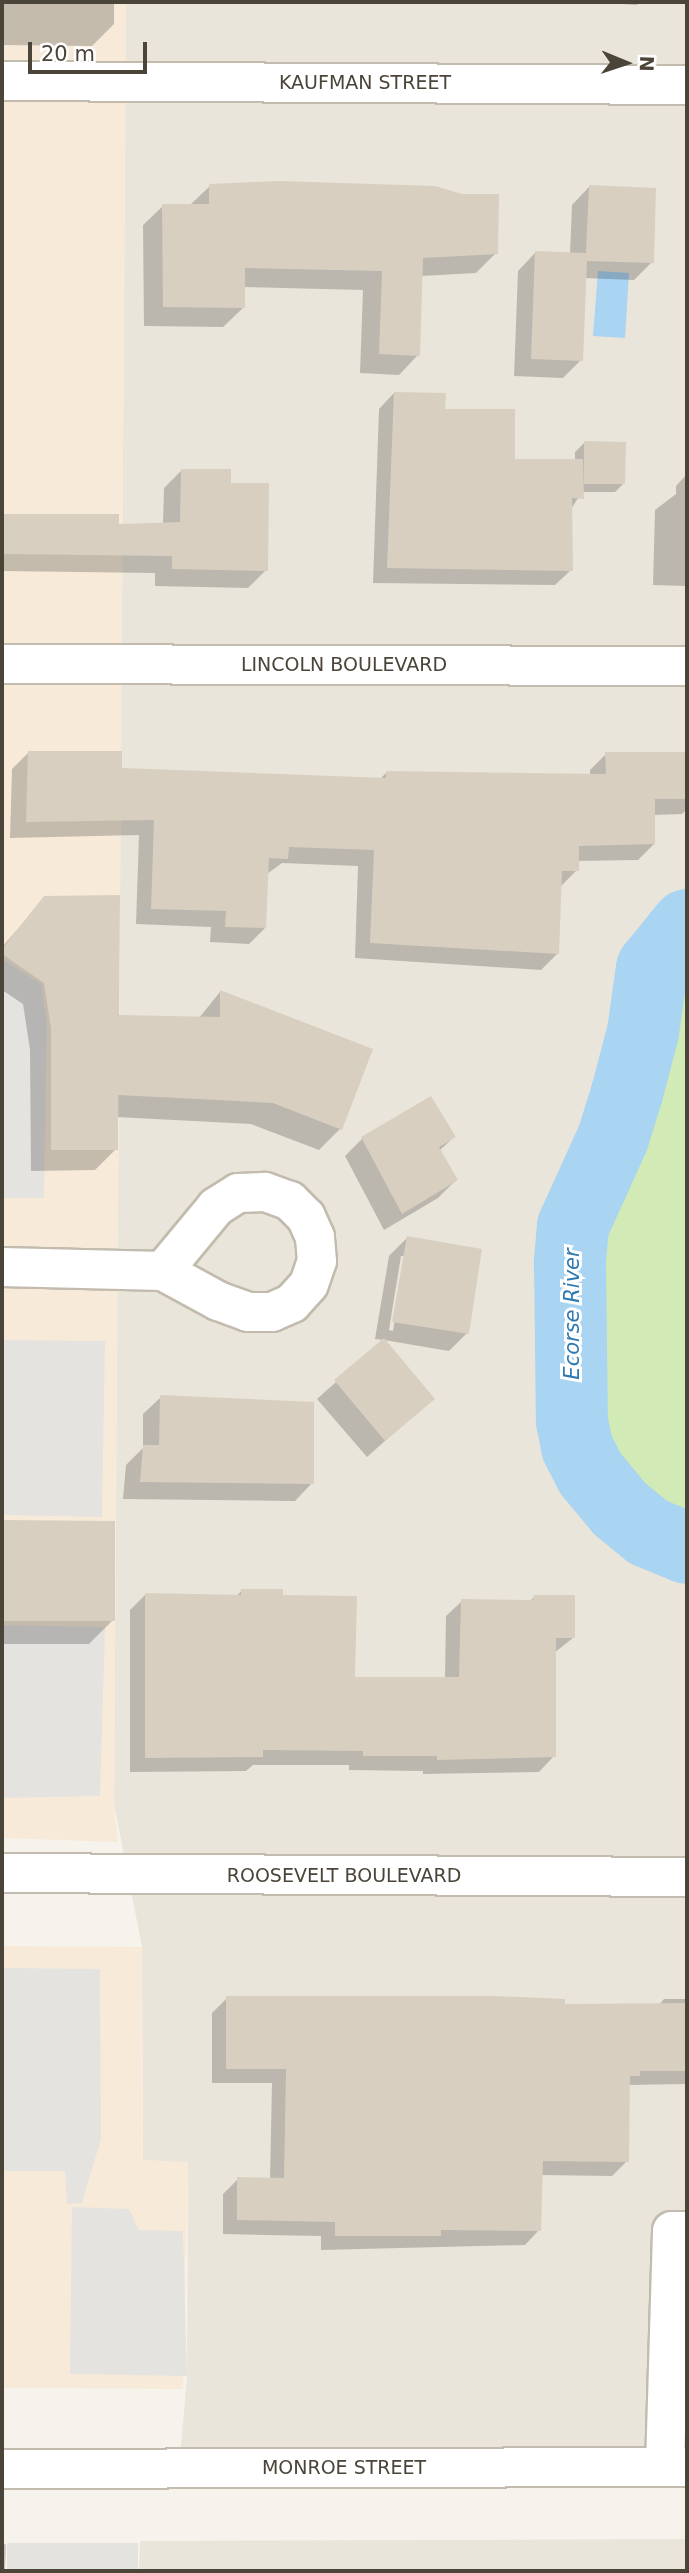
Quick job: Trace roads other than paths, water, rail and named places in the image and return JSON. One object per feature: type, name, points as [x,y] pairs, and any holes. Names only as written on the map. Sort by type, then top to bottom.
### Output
[{"type":"street","name":"KAUFMAN STREET","points":[[2,81],[687,85]]},
{"type":"street","name":"LINCOLN BOULEVARD","points":[[2,664],[687,666]]},
{"type":"street","points":[[2,1267],[163,1271]]},
{"type":"street","name":"ROOSEVELT BOULEVARD","points":[[2,1873],[687,1877]]},
{"type":"street","points":[[676,2467],[680,2231]]},
{"type":"street","name":"MONROE STREET","points":[[2,2469],[676,2467]]},
{"type":"water","points":[[598,271],[629,273],[625,338],[593,336]]},
{"type":"waterway","name":"Ecorse River","points":[[687,925],[652,968],[643,1032],[627,1093],[613,1138],[573,1226],[570,1264],[572,1421],[577,1447],[591,1474],[620,1509],[648,1532],[687,1548]]}]
